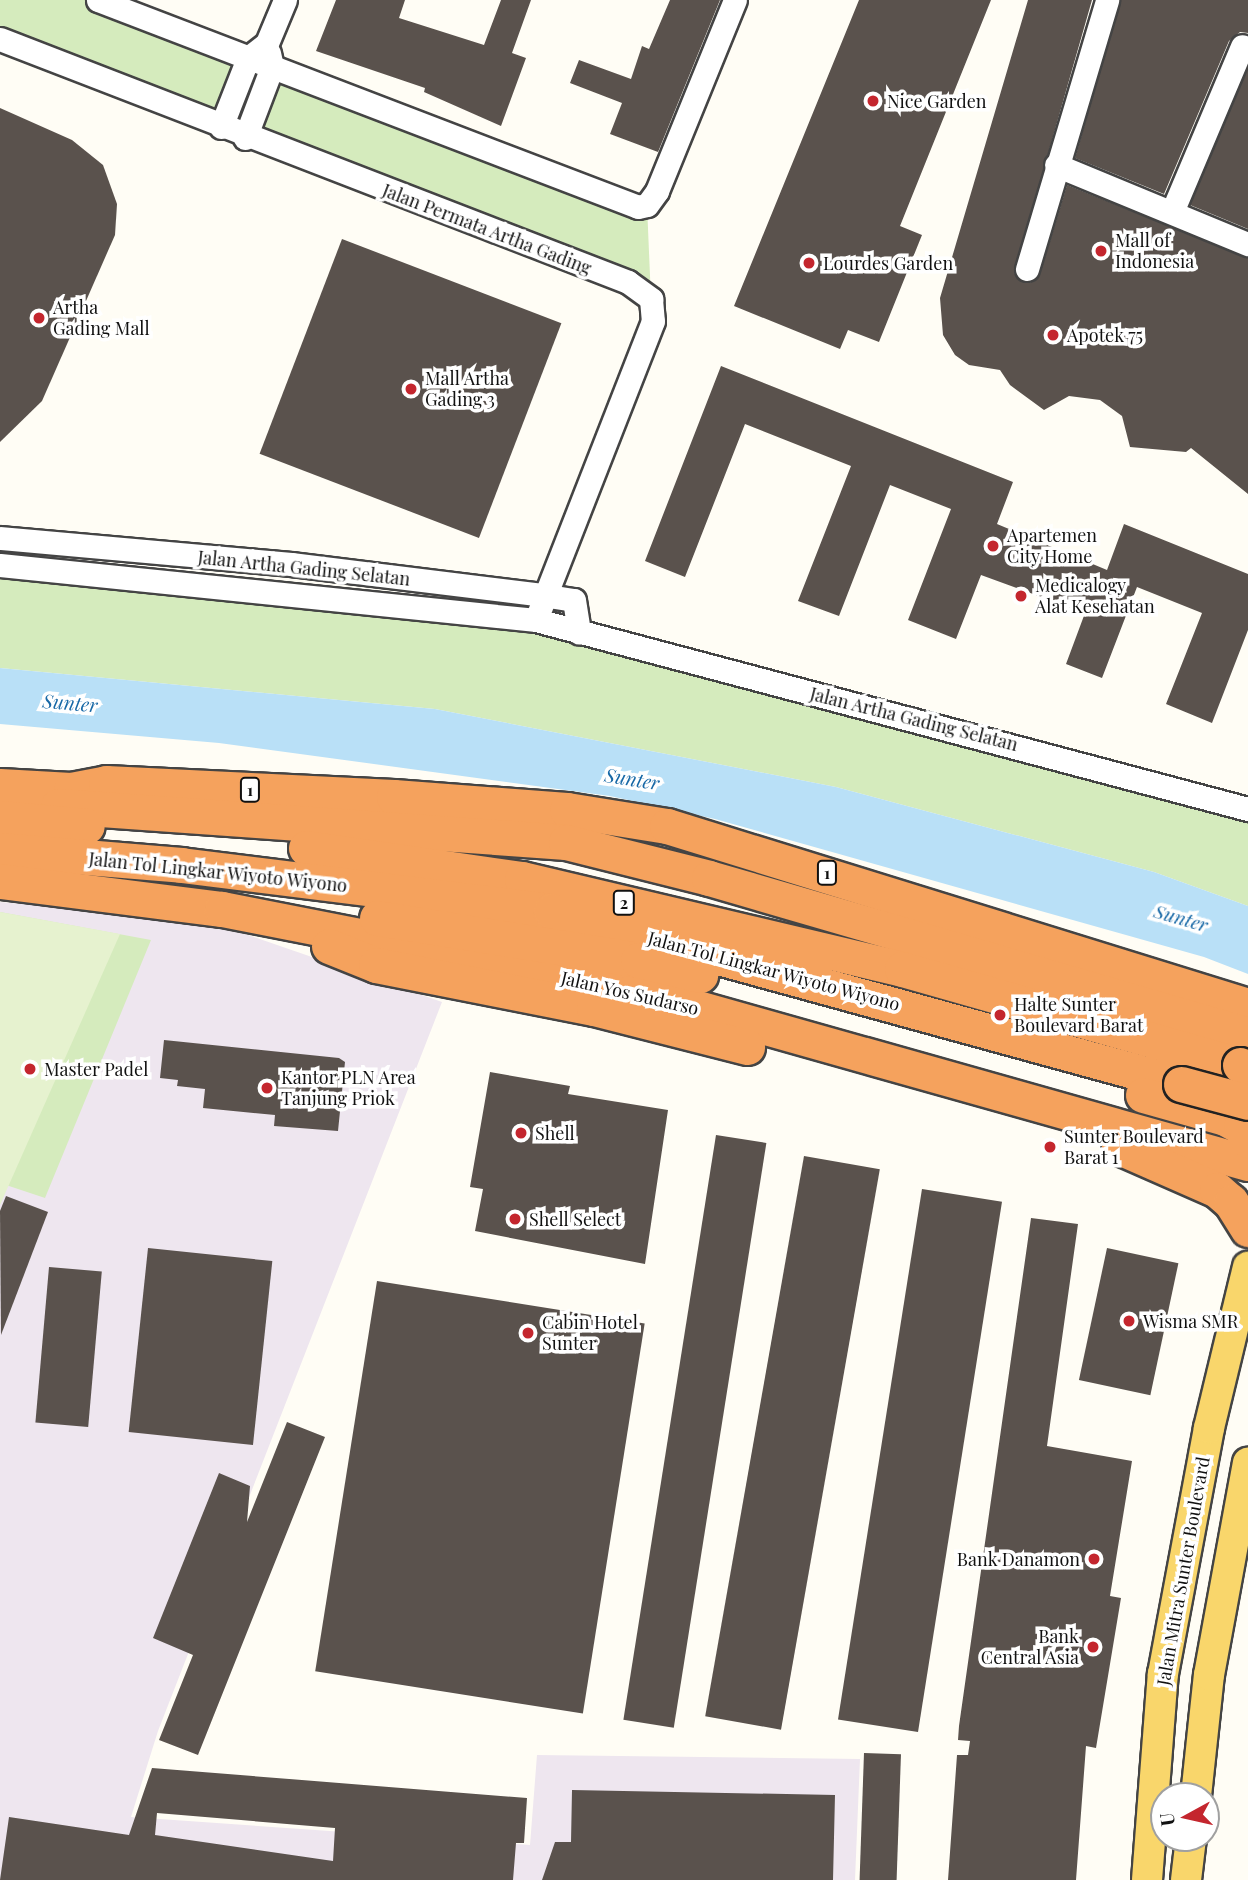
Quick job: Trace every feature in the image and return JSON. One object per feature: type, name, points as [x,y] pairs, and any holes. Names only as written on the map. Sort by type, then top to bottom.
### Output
[{"type":"highway","name":"1","points":[[0,786],[71,790],[106,783],[394,797],[567,810],[667,826],[1248,1006]]},
{"type":"highway","points":[[0,803],[360,830],[479,833],[566,842],[880,928],[1246,1052]]},
{"type":"highway","name":"Jalan Tol Lingkar Wiyoto Wiyono","points":[[0,818],[257,841],[522,878],[1246,1052]]},
{"type":"highway","points":[[360,830],[743,909],[1095,1002],[1246,1052]]},
{"type":"highway","name":"Jalan Tol Lingkar Wiyoto Wiyono","points":[[0,850],[181,865],[551,911],[1240,1120]]},
{"type":"highway","name":"Jalan Yos Sudarso","points":[[0,867],[165,881],[452,914],[584,948],[663,961],[793,998]]},
{"type":"highway","name":"Jalan Yos Sudarso","points":[[0,881],[250,915],[634,990],[1248,1163]]},
{"type":"highway","points":[[158,901],[189,895],[450,927],[638,960],[793,998],[1240,1120],[1242,1100],[1247,1088],[1246,1052]]},
{"type":"highway","points":[[250,915],[376,965],[675,1028],[1117,1146],[1217,1190],[1231,1202],[1248,1229]]},
{"type":"main road","name":"Jalan Mitra Sunter Boulevard","points":[[1147,1880],[1163,1674],[1209,1428],[1248,1267]]},
{"type":"main road","points":[[1198,1782],[1209,1675],[1248,1463]]},
{"type":"main road","points":[[1186,1880],[1189,1852]]},
{"type":"street","points":[[98,0],[638,207],[646,205],[657,191],[735,0]]},
{"type":"street","points":[[221,127],[248,58],[267,43],[285,0]]},
{"type":"street","points":[[1027,268],[1107,0]]},
{"type":"street","name":"Jalan Permata Artha Gading","points":[[0,39],[245,138],[628,282],[651,299],[653,321],[542,595],[536,621]]},
{"type":"street","points":[[245,138],[272,67],[267,43]]},
{"type":"street","points":[[1172,212],[1242,46]]},
{"type":"street","points":[[1056,165],[1248,243]]},
{"type":"street","name":"Jalan Artha Gading Selatan","points":[[0,538],[291,564],[575,600],[579,633]]},
{"type":"street","points":[[51,569],[54,543]]},
{"type":"street","name":"Jalan Artha Gading Selatan","points":[[0,565],[536,621],[1248,809]]},
{"type":"street","points":[[0,774],[106,783]]},
{"type":"shaded area","points":[[0,902],[144,915],[228,928],[442,1002],[158,1731],[131,1817],[530,1845],[537,1755],[860,1759],[855,1880],[0,1880]]},
{"type":"green space","points":[[0,0],[98,0],[248,58],[221,127],[0,39]]},
{"type":"green space","points":[[272,67],[647,205],[651,299],[245,138]]},
{"type":"green space","points":[[0,569],[536,620],[1248,810],[1248,906],[1154,872],[836,787],[435,709],[0,668]]},
{"type":"green space","name":"Master Padel","points":[[0,912],[151,940],[45,1198],[3,1184]]},
{"type":"green space","name":"Master Padel","points":[[0,912],[120,934],[0,1205]]},
{"type":"water","name":"Sunter","points":[[0,668],[435,709],[836,787],[1154,872],[1248,906],[1248,974],[1204,957],[715,819],[610,796],[219,743],[0,724]]},
{"type":"building","points":[[336,0],[405,0],[399,18],[484,45],[501,0],[531,0],[512,53],[526,58],[501,126],[424,92],[425,88],[316,51]]},
{"type":"building","points":[[670,0],[720,0],[658,152],[610,134],[622,103],[570,83],[579,60],[631,79],[642,46],[649,49]]},
{"type":"building","points":[[859,0],[991,0],[900,226],[922,235],[879,342],[848,330],[840,349],[734,306]]},
{"type":"building","name":"Mall of Indonesia","points":[[1028,0],[1092,0],[1014,273],[1030,283],[1040,274],[1067,185],[1248,258],[1248,494],[1191,448],[1186,452],[1130,447],[1122,416],[1100,400],[1069,396],[1044,410],[1010,385],[1000,370],[969,365],[955,355],[943,335],[940,298]]},
{"type":"building","points":[[1121,0],[1248,0],[1248,33],[1240,32],[1229,41],[1164,194],[1075,158]]},
{"type":"building","points":[[1248,68],[1248,229],[1190,205]]},
{"type":"building","name":"Artha Gading Mall","points":[[0,108],[72,140],[103,165],[117,204],[115,235],[42,401],[0,442]]},
{"type":"building","name":"Mall Artha Gading 3","points":[[342,239],[561,323],[479,538],[260,454]]},
{"type":"building","name":"Apartemen City Home","points":[[721,366],[1013,482],[997,524],[1107,570],[1124,524],[1248,574],[1248,630],[1212,723],[1166,704],[1202,613],[1137,587],[1102,678],[1066,664],[1085,613],[981,575],[956,639],[908,620],[951,509],[890,485],[839,616],[798,601],[851,466],[745,424],[685,577],[645,561]]},
{"type":"building","name":"Kantor PLN Area Tanjung Priok","points":[[164,1040],[339,1058],[345,1062],[338,1131],[274,1126],[275,1115],[203,1108],[205,1089],[177,1086],[178,1080],[160,1078]]},
{"type":"building","points":[[490,1072],[570,1086],[568,1094],[668,1110],[645,1264],[475,1231],[483,1189],[470,1187]]},
{"type":"building","points":[[716,1135],[766,1143],[674,1728],[623,1720]]},
{"type":"building","points":[[804,1156],[880,1169],[781,1730],[705,1716]]},
{"type":"building","points":[[922,1189],[1002,1202],[918,1732],[838,1719]]},
{"type":"building","points":[[6,1196],[48,1212],[1,1335],[0,1211]]},
{"type":"building","points":[[1031,1218],[1078,1224],[1047,1446],[1132,1461],[1110,1596],[1121,1598],[1096,1748],[1086,1746],[1076,1880],[948,1880],[957,1755],[968,1755],[970,1741],[958,1740],[959,1726]]},
{"type":"building","points":[[148,1248],[272,1261],[253,1445],[129,1432]]},
{"type":"building","name":"Wisma SMR","points":[[1107,1248],[1178,1263],[1150,1395],[1079,1380]]},
{"type":"building","points":[[49,1267],[102,1272],[88,1427],[35,1422]]},
{"type":"building","points":[[377,1281],[645,1323],[583,1714],[315,1671]]},
{"type":"building","points":[[287,1422],[325,1437],[198,1755],[159,1740],[193,1655],[153,1638],[219,1473],[250,1486],[247,1522]]},
{"type":"building","points":[[864,1753],[901,1754],[897,1880],[860,1880]]},
{"type":"building","points":[[152,1768],[527,1798],[524,1843],[516,1843],[513,1880],[0,1880],[9,1817],[129,1835]],"holes":[[[157,1813],[335,1828],[333,1861],[155,1835]]]},
{"type":"building","points":[[572,1790],[835,1795],[833,1880],[542,1880],[555,1842],[571,1842]]},
{"type":"place","name":"Nice Garden","points":[[873,101]]},
{"type":"place","name":"Mall of Indonesia","points":[[1101,251]]},
{"type":"place","name":"Lourdes Garden","points":[[809,263]]},
{"type":"place","name":"Artha Gading Mall","points":[[39,318]]},
{"type":"place","name":"Apotek 75","points":[[1053,335]]},
{"type":"place","name":"Mall Artha Gading 3","points":[[411,389]]},
{"type":"place","name":"Apartemen City Home","points":[[993,546]]},
{"type":"place","name":"Medicalogy Alat Kesehatan","points":[[1021,596]]},
{"type":"place","name":"Halte Sunter Boulevard Barat","points":[[1000,1015]]},
{"type":"place","name":"Master Padel","points":[[30,1069]]},
{"type":"place","name":"Kantor PLN Area Tanjung Priok","points":[[267,1088]]},
{"type":"place","name":"Shell","points":[[521,1133]]},
{"type":"place","name":"Sunter Boulevard Barat 1","points":[[1050,1147]]},
{"type":"place","name":"Shell Select","points":[[515,1219]]},
{"type":"place","name":"Wisma SMR","points":[[1129,1321]]},
{"type":"place","name":"Cabin Hotel Sunter","points":[[528,1333]]},
{"type":"place","name":"Bank Danamon","points":[[1094,1559]]},
{"type":"place","name":"Bank Central Asia","points":[[1093,1647]]}]
